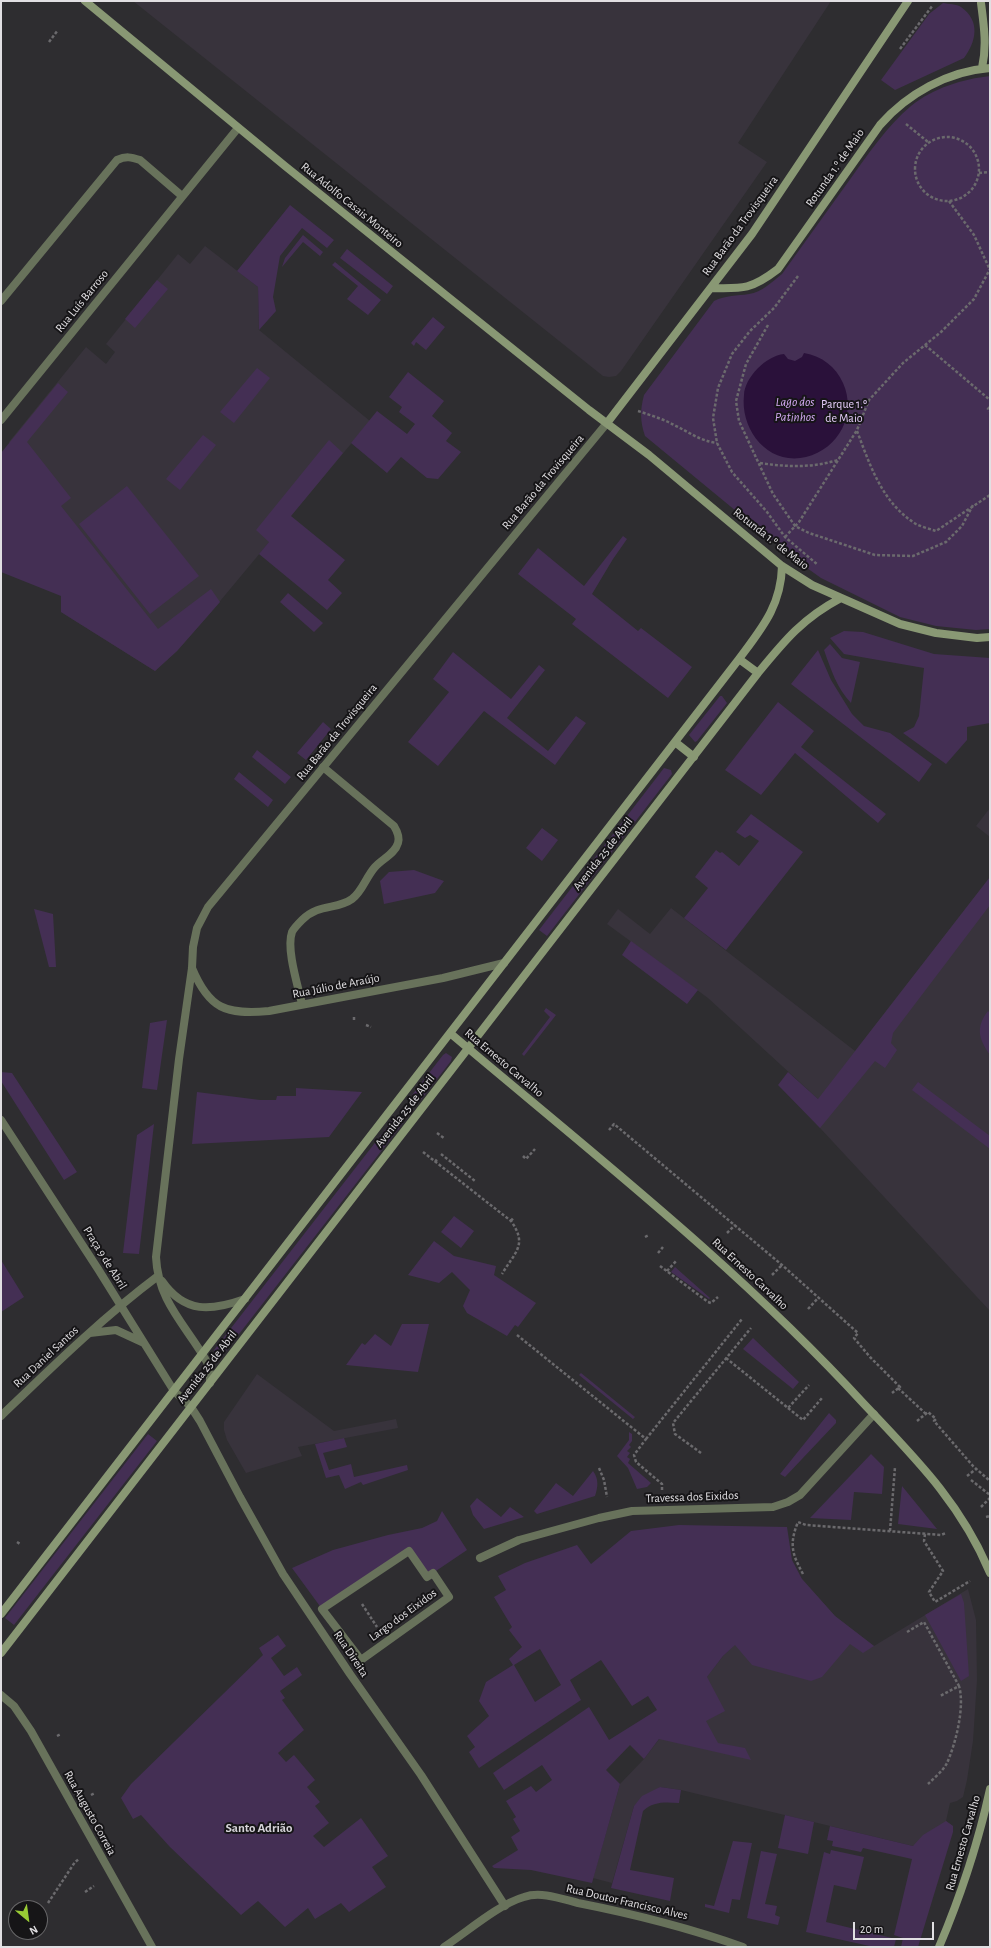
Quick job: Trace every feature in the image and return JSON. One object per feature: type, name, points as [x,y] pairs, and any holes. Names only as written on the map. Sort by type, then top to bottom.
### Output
[{"type":"main road","name":"Rua Adolfo Casais Monteiro","points":[[85,1],[238,128],[607,423]]},
{"type":"main road","name":"Rua Barão da Trovisqueira","points":[[607,423],[752,234],[908,1]]},
{"type":"main road","points":[[979,2],[990,9]]},
{"type":"main road","points":[[979,2],[985,31],[986,68]]},
{"type":"main road","name":"Rotunda 1.º de Maio","points":[[711,288],[738,289],[760,283],[778,269],[880,125],[892,112],[910,97],[936,82],[986,68]]},
{"type":"main road","name":"Rotunda 1.º de Maio","points":[[607,423],[649,455],[782,566],[812,585],[900,624],[936,633],[977,638],[990,637]]},
{"type":"main road","name":"Avenida 25 de Abril","points":[[1,1614],[739,659],[773,611],[779,594],[782,566]]},
{"type":"main road","name":"Avenida 25 de Abril","points":[[1,1653],[758,673],[795,629],[822,608],[841,598]]},
{"type":"main road","points":[[739,659],[758,673]]},
{"type":"main road","points":[[675,742],[694,757]]},
{"type":"main road","name":"Rua Ernesto Carvalho","points":[[450,1033],[639,1190],[703,1247],[827,1364],[911,1454],[947,1496],[975,1539],[990,1573]]},
{"type":"main road","name":"Rua Ernesto Carvalho","points":[[939,1947],[960,1897],[975,1852],[990,1789]]},
{"type":"street","name":"Rua Luís Barroso","points":[[1,420],[238,128]]},
{"type":"street","points":[[1,301],[117,160],[124,157],[131,157],[140,160],[182,196]]},
{"type":"street","name":"Rua Barão da Trovisqueira","points":[[192,968],[193,947],[197,928],[208,907],[607,423]]},
{"type":"street","points":[[302,1004],[291,946],[292,932],[307,915],[316,909],[352,899],[359,891],[366,877],[393,851],[398,843],[398,833],[394,826],[323,767]]},
{"type":"street","name":"Rua Júlio de Araújo","points":[[192,968],[199,985],[206,995],[220,1006],[234,1012],[256,1012],[443,978],[504,963]]},
{"type":"street","points":[[192,968],[179,1059],[156,1257],[161,1287],[172,1310],[202,1354],[210,1373],[210,1383]]},
{"type":"street","name":"Praça 9 de Abril","points":[[1,1120],[174,1391],[191,1407]]},
{"type":"street","points":[[158,1276],[176,1298],[187,1305],[200,1308],[219,1306],[245,1298]]},
{"type":"street","name":"Rua Daniel Santos","points":[[1,1416],[120,1305],[158,1276]]},
{"type":"street","name":"Rua Daniel Santos","points":[[90,1333],[116,1330],[144,1343]]},
{"type":"street","name":"Rua Direita","points":[[191,1407],[284,1574],[350,1674],[421,1775],[505,1906]]},
{"type":"street","name":"Travessa dos Eixidos","points":[[480,1558],[519,1540],[599,1518],[632,1511],[773,1507],[788,1502],[800,1495],[874,1414]]},
{"type":"street","name":"Largo dos Eixidos","points":[[409,1551],[427,1577],[433,1573],[449,1597],[361,1660],[322,1609],[409,1551]]},
{"type":"street","name":"Rua Augusto Correia","points":[[1,1695],[14,1706],[31,1731],[152,1947]]},
{"type":"street","name":"Rua Doutor Francisco Alves","points":[[444,1947],[505,1906],[525,1896],[541,1895],[642,1917],[699,1932],[743,1947]]},
{"type":"path","points":[[49,42],[58,30]]},
{"type":"path","points":[[902,128],[911,118]]},
{"type":"path","points":[[905,124],[928,142]]},
{"type":"path","points":[[948,136],[967,143],[975,151],[979,162],[979,173],[976,184],[969,192],[960,198],[949,201],[938,200],[928,195],[921,188],[916,178],[914,168],[916,158],[921,149],[928,142],[948,136]]},
{"type":"path","points":[[979,173],[990,172]]},
{"type":"path","points":[[785,537],[795,526],[857,430],[869,400],[903,363],[925,345],[974,299],[990,270],[974,235],[949,201]]},
{"type":"path","points":[[799,274],[774,308],[750,332],[732,354],[718,388],[713,418],[717,443],[732,472],[767,512],[785,537],[824,570],[812,585]]},
{"type":"path","points":[[768,325],[746,364],[736,400],[739,421],[760,463],[773,494],[795,526],[809,533],[875,555],[913,556],[946,542],[962,526],[973,505]]},
{"type":"path","points":[[925,345],[990,400]]},
{"type":"path","points":[[622,405],[673,424],[693,437],[707,442],[717,443]]},
{"type":"path","points":[[990,407],[988,409],[990,411]]},
{"type":"path","points":[[857,430],[874,474],[885,494],[899,511],[916,524],[936,531],[973,505],[990,496]]},
{"type":"path","points":[[760,463],[773,465],[819,466],[838,460]]},
{"type":"path","points":[[366,1025],[371,1027]]},
{"type":"path","points":[[609,1130],[614,1124],[819,1297],[858,1333],[854,1338],[870,1357],[900,1386],[898,1388],[926,1414]]},
{"type":"path","points":[[437,1133],[444,1138]]},
{"type":"path","points":[[523,1156],[526,1159],[535,1150]]},
{"type":"path","points":[[423,1152],[511,1221],[521,1239],[519,1247],[502,1274]]},
{"type":"path","points":[[441,1154],[475,1181]]},
{"type":"path","points":[[655,1158],[658,1154]]},
{"type":"path","points":[[435,1162],[438,1158]]},
{"type":"path","points":[[511,1221],[514,1217]]},
{"type":"path","points":[[727,1233],[735,1225]]},
{"type":"path","points":[[645,1237],[649,1235]]},
{"type":"path","points":[[658,1253],[663,1247]]},
{"type":"path","points":[[667,1271],[677,1260]]},
{"type":"path","points":[[772,1275],[782,1265]]},
{"type":"path","points":[[660,1266],[708,1302],[711,1302],[718,1296]]},
{"type":"path","points":[[808,1309],[819,1297]]},
{"type":"path","points":[[662,1492],[662,1484],[636,1462],[634,1455],[742,1319]]},
{"type":"path","points":[[700,1453],[675,1434],[673,1423],[751,1328]]},
{"type":"path","points":[[517,1335],[646,1439]]},
{"type":"path","points":[[726,1358],[803,1420],[822,1398]]},
{"type":"path","points":[[788,1408],[808,1385]]},
{"type":"path","points":[[892,1393],[898,1388]]},
{"type":"path","points":[[917,1421],[928,1412],[936,1418],[934,1421],[976,1469],[990,1481]]},
{"type":"path","points":[[890,1531],[895,1467]]},
{"type":"path","points":[[599,1468],[604,1480],[607,1497]]},
{"type":"path","points":[[967,1476],[976,1469]]},
{"type":"path","points":[[971,1480],[990,1495]]},
{"type":"path","points":[[981,1507],[990,1498]]},
{"type":"path","points":[[986,1517],[990,1516]]},
{"type":"path","points":[[803,1574],[794,1559],[791,1543],[798,1522],[806,1524],[925,1534],[941,1535],[946,1533]]},
{"type":"path","points":[[925,1534],[924,1541],[943,1571],[929,1592],[935,1602],[970,1581]]},
{"type":"path","points":[[360,1602],[378,1627]]},
{"type":"path","points":[[907,1632],[924,1622],[959,1686],[962,1697],[959,1723],[947,1764],[928,1784]]},
{"type":"path","points":[[940,1696],[959,1686]]},
{"type":"path","points":[[57,1736],[61,1734]]},
{"type":"path","points":[[91,1795],[95,1793]]},
{"type":"path","points":[[48,1903],[75,1862],[79,1859]]},
{"type":"path","points":[[85,1892],[94,1886]]},
{"type":"shaded area","points":[[133,1],[831,1],[738,143],[767,162],[621,371],[616,376],[609,377],[603,376]]},
{"type":"shaded area","points":[[205,246],[258,287],[259,330],[370,421],[206,618],[177,651],[155,671],[61,612],[61,596],[9,442],[86,347],[106,364],[115,352],[106,344],[178,254],[190,264]]},
{"type":"shaded area","points":[[990,808],[990,837],[976,826]]},
{"type":"shaded area","points":[[990,877],[990,1311],[808,1115],[818,1099],[708,998],[607,924],[618,909],[650,934],[671,908],[855,1051]]},
{"type":"shaded area","points":[[257,1374],[334,1431],[396,1419],[398,1428],[298,1447],[302,1456],[246,1473],[227,1440],[224,1430],[224,1422]]},
{"type":"shaded area","points":[[802,1579],[835,1616],[874,1646],[968,1589],[976,1620],[977,1680],[973,1741],[967,1780],[963,1797],[950,1803],[946,1821],[953,1826],[953,1832],[913,1846],[681,1790],[660,1787],[634,1806],[612,1883],[593,1878],[620,1784],[644,1759],[723,1656]]},
{"type":"green space","points":[[943,3],[961,7],[972,19],[974,25],[974,39],[968,52],[964,58],[895,90],[881,80],[929,14]]},
{"type":"green space","name":"Parque 1.º de Maio","points":[[990,76],[990,629],[976,630],[936,626],[900,617],[821,578],[793,558],[645,436],[641,420],[641,411],[644,395],[714,301],[727,297],[754,293],[767,286],[782,274],[886,131],[902,114],[911,106],[939,89],[969,79]]},
{"type":"green space","points":[[290,205],[334,240],[327,248],[302,228],[280,256],[273,297],[276,311],[259,330],[258,287],[237,271]]},
{"type":"green space","points":[[303,235],[323,252],[320,256],[303,242],[282,267],[285,258]]},
{"type":"green space","points":[[347,249],[393,286],[387,294],[340,258]]},
{"type":"green space","points":[[335,262],[381,300],[368,315],[347,299],[358,286],[332,265]]},
{"type":"green space","points":[[157,280],[168,289],[135,328],[125,319]]},
{"type":"green space","points":[[433,317],[445,327],[426,350],[416,342],[414,346],[411,343]]},
{"type":"green space","points":[[257,368],[270,378],[234,423],[220,412]]},
{"type":"green space","points":[[408,372],[444,401],[432,416],[452,433],[446,441],[461,452],[438,479],[427,478],[401,457],[387,473],[351,443],[377,411],[407,434],[415,424],[399,412],[402,407],[389,397]]},
{"type":"green space","points":[[58,383],[68,392],[27,442],[71,498],[61,506],[158,629],[211,589],[220,602],[177,651],[155,671],[61,612],[61,596],[1,572],[1,453]]},
{"type":"green space","points":[[203,435],[216,445],[180,490],[166,479]]},
{"type":"green space","points":[[329,440],[343,453],[291,516],[345,560],[328,580],[342,593],[327,610],[259,554],[269,542],[256,530]]},
{"type":"green space","points":[[127,486],[199,576],[150,614],[79,524]]},
{"type":"green space","points":[[623,536],[627,539],[592,594],[638,631],[641,628],[692,667],[668,698],[572,624],[576,619],[518,574],[538,548],[584,586]]},
{"type":"green space","points":[[288,593],[323,623],[314,632],[280,602]]},
{"type":"green space","points":[[844,631],[863,632],[934,654],[990,658],[990,723],[967,727],[967,740],[946,764],[903,733],[914,727],[919,716],[924,668],[844,654],[830,638]]},
{"type":"green space","points":[[830,644],[842,658],[860,662],[851,703],[838,685],[824,650]]},
{"type":"green space","points":[[818,650],[831,680],[852,714],[864,726],[890,733],[932,764],[919,782],[791,684]]},
{"type":"green space","points":[[453,652],[511,699],[539,665],[545,670],[507,718],[548,751],[576,716],[586,723],[555,765],[484,711],[438,766],[408,742],[449,692],[433,679]]},
{"type":"green space","points":[[720,696],[722,696],[727,703],[695,742],[689,735]]},
{"type":"green space","points":[[778,702],[814,731],[801,747],[886,814],[878,823],[795,753],[761,795],[725,770]]},
{"type":"green space","points":[[323,722],[331,729],[306,760],[297,753]]},
{"type":"green space","points":[[257,750],[291,777],[285,784],[252,757]]},
{"type":"green space","points":[[664,768],[671,770],[672,774],[547,936],[539,930]]},
{"type":"green space","points":[[239,772],[273,800],[268,807],[234,779]]},
{"type":"green space","points":[[751,814],[803,852],[726,950],[684,918],[708,888],[695,877],[716,850],[720,853],[722,852],[739,866],[759,841],[750,835],[745,838],[736,832]]},
{"type":"green space","points":[[542,828],[558,840],[542,861],[526,848]]},
{"type":"green space","points":[[414,870],[444,881],[435,893],[384,904],[380,881],[389,872]]},
{"type":"green space","points":[[990,877],[990,905],[893,1033],[891,1043],[897,1050],[885,1068],[875,1061],[820,1128],[778,1085],[788,1072],[818,1099]]},
{"type":"green space","points":[[34,909],[53,914],[56,967],[49,967]]},
{"type":"green space","points":[[631,941],[698,990],[687,1004],[622,955]]},
{"type":"green space","points":[[546,1008],[556,1015],[524,1056],[522,1054],[550,1017],[544,1011]]},
{"type":"green space","points":[[988,1011],[990,1013],[990,1055],[983,1044],[980,1033],[981,1023]]},
{"type":"green space","points":[[167,1020],[157,1090],[142,1088],[150,1023]]},
{"type":"green space","points":[[446,1053],[452,1057],[451,1061],[420,1101],[412,1095]]},
{"type":"green space","points":[[1,1072],[12,1073],[77,1172],[64,1180],[1,1081]]},
{"type":"green space","points":[[918,1082],[990,1136],[990,1149],[912,1090]]},
{"type":"green space","points":[[296,1088],[362,1092],[329,1137],[192,1144],[197,1092],[260,1100],[276,1100],[277,1096],[296,1096]]},
{"type":"green space","points":[[395,1117],[403,1123],[222,1356],[219,1358],[214,1355],[214,1350]]},
{"type":"green space","points":[[154,1124],[139,1254],[123,1253],[137,1135]]},
{"type":"green space","points":[[454,1216],[474,1231],[461,1248],[441,1232]]},
{"type":"green space","points":[[434,1241],[454,1256],[496,1266],[494,1275],[536,1303],[518,1327],[515,1325],[507,1336],[467,1313],[463,1306],[470,1290],[452,1272],[439,1283],[408,1275]]},
{"type":"green space","points":[[1,1260],[24,1297],[1,1312]]},
{"type":"green space","points":[[675,1267],[710,1298],[709,1299],[671,1272]]},
{"type":"green space","points":[[402,1324],[429,1324],[418,1372],[346,1365],[362,1343],[365,1345],[375,1334],[391,1346]]},
{"type":"green space","points":[[753,1338],[799,1382],[793,1389],[743,1349]]},
{"type":"green space","points":[[581,1373],[635,1417],[633,1419],[579,1375]]},
{"type":"green space","points":[[829,1413],[836,1420],[836,1423],[785,1477],[780,1474]]},
{"type":"green space","points":[[629,1432],[632,1434],[632,1441],[629,1445],[631,1447],[627,1451],[630,1453],[627,1457],[630,1459],[628,1463],[651,1483],[647,1487],[637,1489],[628,1468],[617,1456],[629,1440]]},
{"type":"green space","points":[[148,1434],[157,1441],[14,1625],[5,1618]]},
{"type":"green space","points":[[344,1438],[347,1447],[323,1453],[329,1470],[351,1464],[354,1477],[407,1465],[408,1470],[363,1485],[361,1482],[345,1489],[339,1475],[326,1478],[315,1444]]},
{"type":"green space","points":[[871,1454],[884,1467],[882,1494],[854,1492],[851,1520],[810,1518]]},
{"type":"green space","points":[[593,1471],[597,1483],[595,1496],[537,1514],[534,1511],[556,1483],[573,1496]]},
{"type":"green space","points":[[902,1486],[937,1529],[898,1524]]},
{"type":"green space","points":[[477,1498],[501,1517],[510,1507],[524,1517],[484,1529],[473,1515],[470,1506]]},
{"type":"green space","points":[[442,1511],[467,1550],[427,1577],[409,1551],[322,1609],[292,1568],[333,1550],[388,1535],[422,1528],[437,1521]]},
{"type":"green space","points":[[679,1525],[787,1527],[792,1560],[802,1579],[835,1616],[874,1646],[863,1653],[850,1644],[822,1677],[811,1681],[752,1665],[735,1645],[723,1656],[707,1677],[725,1711],[706,1721],[718,1743],[745,1748],[751,1760],[659,1739],[644,1759],[630,1745],[606,1770],[620,1784],[592,1883],[531,1870],[494,1868],[492,1866],[518,1850],[511,1837],[520,1831],[513,1819],[516,1817],[506,1801],[531,1786],[536,1792],[552,1780],[542,1765],[504,1790],[493,1773],[589,1707],[609,1740],[657,1710],[648,1696],[632,1706],[601,1660],[570,1680],[581,1700],[479,1768],[469,1752],[475,1747],[467,1736],[489,1716],[479,1701],[486,1682],[513,1665],[509,1659],[522,1647],[509,1630],[512,1627],[494,1597],[506,1590],[498,1576],[525,1563],[577,1545],[591,1564],[631,1531]],"holes":[[[540,1649],[561,1685],[535,1702],[514,1665]]]},
{"type":"green space","points":[[961,1594],[964,1603],[969,1676],[961,1681],[925,1615]]},
{"type":"green space","points":[[278,1635],[286,1646],[271,1658],[284,1676],[297,1667],[302,1675],[280,1691],[285,1698],[282,1700],[304,1730],[278,1753],[286,1762],[294,1755],[315,1780],[307,1787],[320,1802],[315,1806],[329,1823],[313,1836],[324,1847],[361,1818],[388,1856],[372,1867],[386,1887],[349,1912],[341,1903],[315,1919],[308,1908],[285,1927],[258,1901],[241,1915],[170,1847],[141,1815],[133,1819],[121,1798],[131,1784],[263,1655],[259,1648]]},
{"type":"green space","points":[[660,1787],[681,1790],[679,1803],[665,1802],[655,1804],[643,1811],[630,1870],[674,1878],[670,1901],[611,1888],[634,1806],[642,1796]]},
{"type":"green space","points":[[785,1815],[814,1822],[808,1854],[778,1848]]},
{"type":"green space","points":[[946,1821],[953,1826],[953,1832],[918,1947],[901,1947],[903,1938],[894,1935],[912,1859],[863,1848],[861,1852],[832,1846],[833,1841],[827,1840],[830,1826],[913,1846],[923,1835]]},
{"type":"green space","points":[[733,1841],[752,1843],[740,1900],[732,1899],[729,1913],[705,1907],[705,1904],[714,1906]]},
{"type":"green space","points":[[831,1850],[864,1857],[856,1890],[834,1885],[826,1922],[896,1939],[894,1947],[874,1947],[806,1932],[824,1852],[830,1854]]},
{"type":"green space","points":[[761,1851],[777,1854],[765,1904],[777,1906],[775,1915],[780,1917],[778,1925],[747,1918]]},
{"type":"water","name":"Lago dos Patinhos","points":[[804,353],[811,354],[828,363],[840,377],[847,395],[848,407],[846,418],[842,429],[836,438],[818,453],[806,457],[792,458],[780,456],[769,451],[759,442],[752,432],[747,421],[744,408],[745,388],[748,381],[758,368],[770,359],[784,354],[788,359],[795,361],[802,357]]},
{"type":"district","name":"Santo Adrião","points":[[259,1828]]}]
